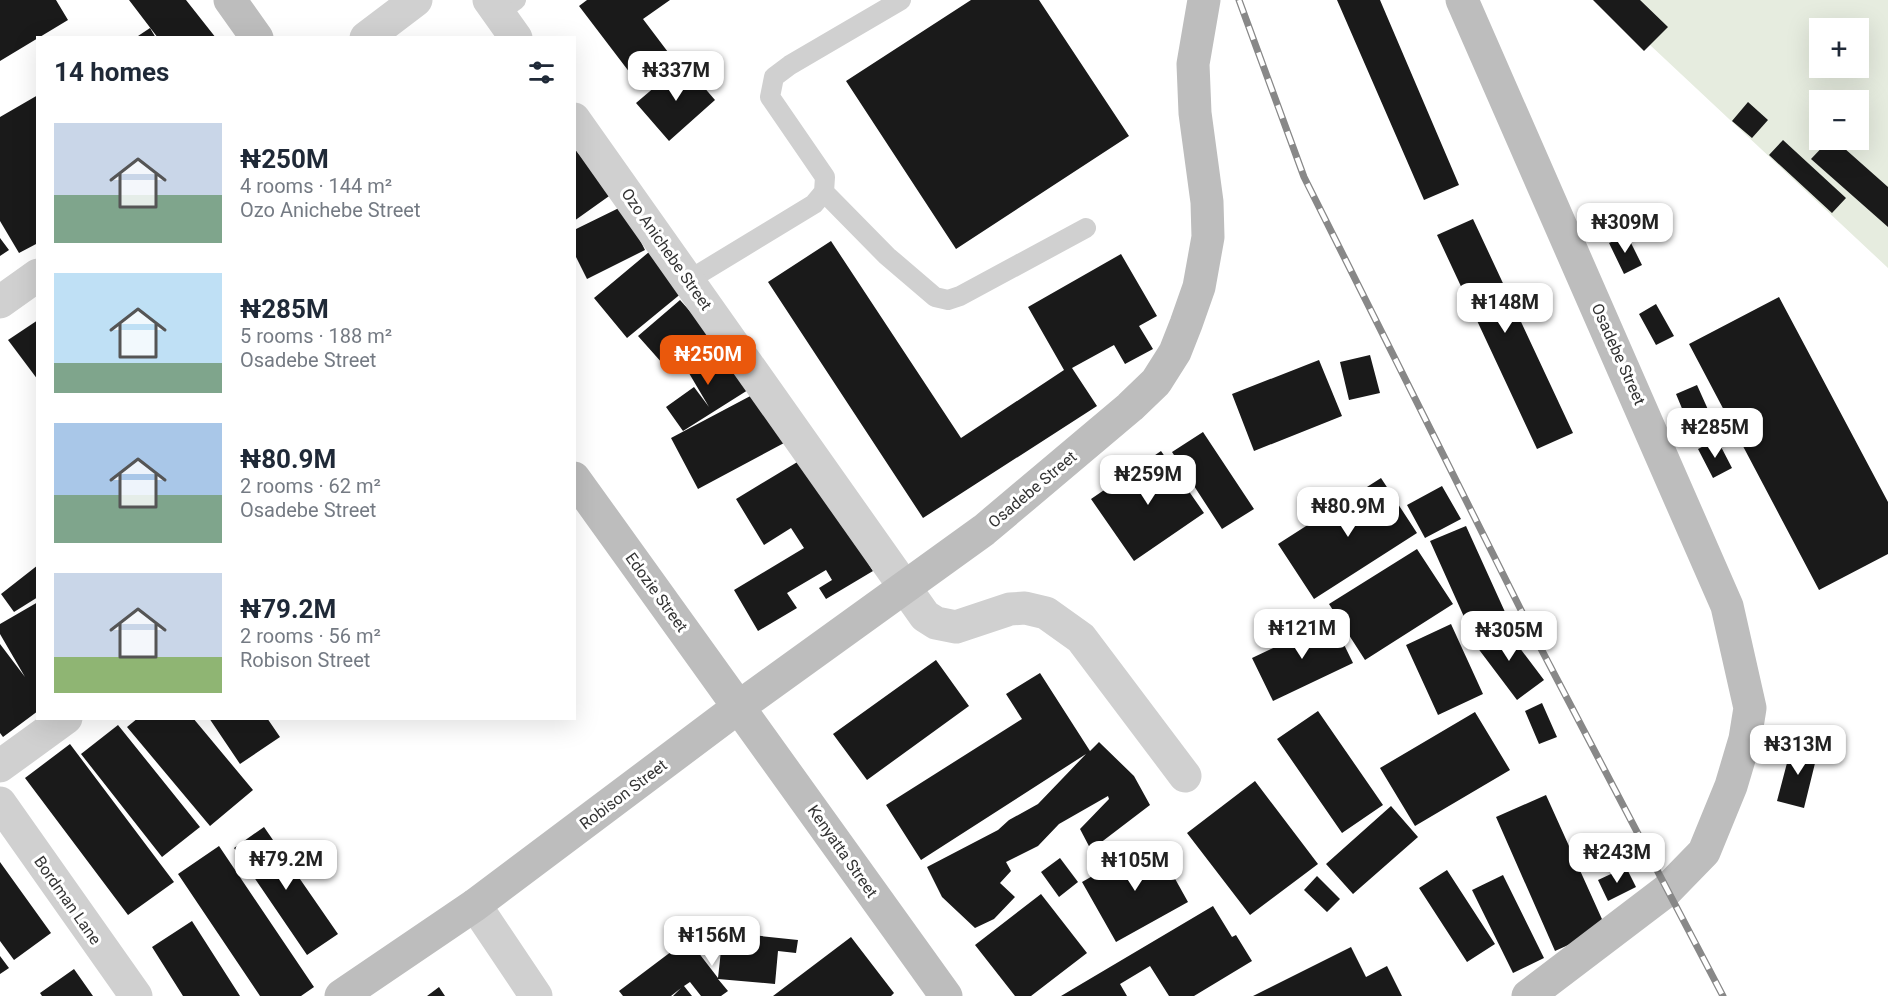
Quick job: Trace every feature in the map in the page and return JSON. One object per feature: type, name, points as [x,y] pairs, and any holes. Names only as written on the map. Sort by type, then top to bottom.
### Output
[{"type":"main road","points":[[230,0],[256,36]]},
{"type":"main road","name":"Osadebe Street","points":[[903,587],[984,530],[1130,407],[1156,382],[1175,352],[1199,287],[1208,237],[1207,202],[1195,113],[1193,64],[1204,0]]},
{"type":"main road","name":"Osadebe Street","points":[[1462,0],[1727,606],[1750,708],[1745,739],[1731,786],[1704,852],[1666,891],[1528,996]]},
{"type":"main road","name":"Edozie Street","points":[[576,480],[740,706]]},
{"type":"main road","name":"Robison Street","points":[[340,996],[475,905],[903,587]]},
{"type":"main road","name":"Kenyatta Street","points":[[740,706],[946,996]]},
{"type":"street","points":[[369,36],[416,0]]},
{"type":"street","name":"Ozo Anichebe Street","points":[[576,122],[925,616],[936,623],[956,627],[1010,609],[1025,608],[1046,613],[1081,638],[1185,776]]},
{"type":"street","points":[[0,302],[36,276]]},
{"type":"street","points":[[0,766],[63,720]]},
{"type":"street","name":"Bordman Lane","points":[[0,803],[136,996]]},
{"type":"street","points":[[475,905],[536,996]]},
{"type":"lane","points":[[689,280],[814,204],[824,192],[825,177],[770,97],[774,77],[790,65],[901,0]]},
{"type":"lane","points":[[824,192],[887,256],[935,297],[948,300],[960,296],[1086,228]]},
{"type":"shaded area","points":[[1602,0],[1888,0],[1888,268]]},
{"type":"building","points":[[0,0],[56,0],[68,20],[41,36],[36,36],[36,39],[0,61]]},
{"type":"building","points":[[129,0],[186,0],[214,36],[156,36]]},
{"type":"building","points":[[587,0],[670,0],[643,19],[677,64],[643,90],[579,6]]},
{"type":"building","points":[[971,0],[1039,0],[1129,136],[956,249],[846,81]]},
{"type":"building","points":[[1337,0],[1380,0],[1459,185],[1424,200]]},
{"type":"building","points":[[1593,0],[1640,0],[1668,27],[1644,51]]},
{"type":"building","points":[[150,28],[155,36],[138,36]]},
{"type":"building","points":[[683,63],[715,100],[669,141],[636,103]]},
{"type":"building","points":[[36,96],[36,244],[19,253],[0,221],[0,117]]},
{"type":"building","points":[[1748,102],[1768,120],[1752,138],[1732,121]]},
{"type":"building","points":[[1783,140],[1846,198],[1832,213],[1769,155]]},
{"type":"building","points":[[576,150],[612,194],[576,220]]},
{"type":"building","points":[[1820,150],[1846,150],[1888,187],[1888,227],[1811,159]]},
{"type":"building","points":[[623,206],[645,250],[587,279],[576,257],[576,229]]},
{"type":"building","points":[[1473,219],[1573,433],[1537,449],[1437,235]]},
{"type":"building","points":[[1627,235],[1642,265],[1624,274],[1609,243]]},
{"type":"building","points":[[0,238],[9,250],[0,256]]},
{"type":"building","points":[[831,241],[961,438],[1064,370],[1028,307],[1121,254],[1157,316],[1139,326],[1153,349],[1125,364],[1114,345],[1072,368],[1097,406],[923,518],[768,282]]},
{"type":"building","points":[[649,252],[683,292],[627,338],[594,298]]},
{"type":"building","points":[[1779,297],[1888,502],[1888,554],[1819,590],[1689,344]]},
{"type":"building","points":[[680,300],[713,337],[671,373],[638,336]]},
{"type":"building","points":[[1656,304],[1674,336],[1656,345],[1639,314]]},
{"type":"building","points":[[36,321],[36,377],[8,340]]},
{"type":"building","points":[[720,341],[748,390],[683,431],[666,407],[694,387],[709,407],[683,363]]},
{"type":"building","points":[[1370,355],[1380,393],[1349,400],[1340,362]]},
{"type":"building","points":[[1319,360],[1342,416],[1254,451],[1232,394]]},
{"type":"building","points":[[1697,385],[1710,414],[1688,423],[1676,394]]},
{"type":"building","points":[[756,393],[784,443],[698,489],[671,438]]},
{"type":"building","points":[[1203,432],[1254,509],[1222,529],[1172,452]]},
{"type":"building","points":[[1717,439],[1732,468],[1713,478],[1698,449]]},
{"type":"building","points":[[1161,451],[1204,513],[1134,561],[1091,499]]},
{"type":"building","points":[[804,458],[873,571],[826,599],[819,588],[832,580],[826,570],[787,593],[797,608],[758,631],[734,590],[804,548],[791,528],[764,545],[736,499]]},
{"type":"building","points":[[1381,478],[1417,533],[1314,599],[1278,544]]},
{"type":"building","points":[[1442,486],[1461,519],[1425,538],[1407,505]]},
{"type":"building","points":[[1466,526],[1505,612],[1469,628],[1430,541]]},
{"type":"building","points":[[1417,549],[1453,604],[1365,660],[1329,604]]},
{"type":"building","points":[[36,567],[36,598],[14,612],[1,594]]},
{"type":"building","points":[[36,603],[36,712],[3,737],[0,733],[0,644],[25,677],[0,634],[0,624]]},
{"type":"building","points":[[1332,620],[1353,663],[1273,701],[1252,658]]},
{"type":"building","points":[[1501,623],[1544,680],[1517,700],[1474,643]]},
{"type":"building","points":[[1451,624],[1483,694],[1438,715],[1406,645]]},
{"type":"building","points":[[936,660],[969,706],[867,780],[833,734]]},
{"type":"building","points":[[1040,673],[1090,751],[1099,742],[1134,776],[1150,805],[1091,850],[1080,829],[1109,799],[1108,796],[1059,824],[1038,846],[1006,862],[1011,871],[1000,883],[1015,897],[994,919],[975,928],[942,897],[927,867],[998,830],[1009,820],[1038,804],[1086,754],[921,860],[886,805],[1022,719],[1006,694]]},
{"type":"building","points":[[1542,703],[1557,737],[1539,744],[1525,711]]},
{"type":"building","points":[[1318,711],[1383,805],[1342,833],[1277,739]]},
{"type":"building","points":[[1475,712],[1510,770],[1415,826],[1380,768]]},
{"type":"building","points":[[136,720],[195,720],[253,790],[210,826],[127,727]]},
{"type":"building","points":[[210,720],[268,720],[280,737],[240,764]]},
{"type":"building","points":[[118,725],[200,827],[162,857],[81,754]]},
{"type":"building","points":[[70,744],[174,882],[128,915],[25,778]]},
{"type":"building","points":[[1792,744],[1818,751],[1804,808],[1777,801]]},
{"type":"building","points":[[1255,781],[1318,864],[1250,915],[1187,833]]},
{"type":"building","points":[[1546,795],[1606,928],[1555,951],[1496,817]]},
{"type":"building","points":[[1391,806],[1418,837],[1353,894],[1326,864]]},
{"type":"building","points":[[264,827],[338,934],[307,955],[234,848]]},
{"type":"building","points":[[1154,841],[1188,902],[1116,942],[1082,882]]},
{"type":"building","points":[[219,846],[314,987],[301,996],[260,996],[178,874]]},
{"type":"building","points":[[1060,858],[1078,882],[1059,897],[1041,872]]},
{"type":"building","points":[[0,862],[51,933],[14,960],[0,941]]},
{"type":"building","points":[[1626,867],[1636,887],[1608,901],[1598,880]]},
{"type":"building","points":[[1447,870],[1495,944],[1467,962],[1419,888]]},
{"type":"building","points":[[1503,875],[1544,958],[1513,973],[1472,890]]},
{"type":"building","points":[[1317,876],[1340,899],[1327,912],[1304,890]]},
{"type":"building","points":[[1041,894],[1087,953],[1031,996],[1015,996],[975,945]]},
{"type":"building","points":[[1213,906],[1232,937],[1236,935],[1252,961],[1194,996],[1169,996],[1150,966],[1120,984],[1127,996],[1061,996]]},
{"type":"building","points":[[192,921],[240,996],[183,996],[152,947]]},
{"type":"building","points":[[723,932],[798,940],[796,953],[778,951],[775,984],[718,979],[728,991],[721,996],[701,996],[690,982],[684,986],[692,996],[673,996],[681,988],[671,996],[623,996],[619,991],[688,939],[718,978]]},
{"type":"building","points":[[851,937],[894,993],[891,996],[773,996]]},
{"type":"building","points":[[1351,947],[1366,977],[1387,966],[1402,996],[1253,996]]},
{"type":"building","points":[[0,956],[9,968],[0,974]]},
{"type":"building","points":[[74,969],[93,996],[42,996],[40,993]]},
{"type":"building","points":[[439,987],[445,996],[427,996]]},
{"type":"railway","points":[[1239,0],[1304,177],[1526,620],[1723,996]]}]
